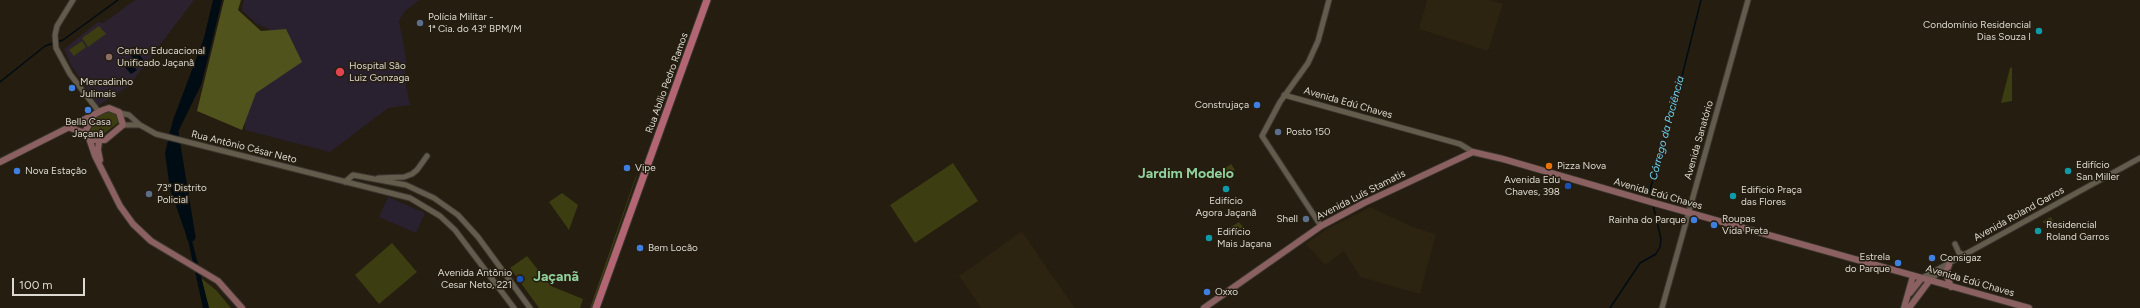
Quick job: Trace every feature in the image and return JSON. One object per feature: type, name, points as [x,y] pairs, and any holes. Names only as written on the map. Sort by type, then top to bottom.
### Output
[{"type":"main road","name":"Rua Abílio Pedro Ramos","points":[[596,308],[707,0]]},
{"type":"main road","points":[[0,162],[70,128],[96,113],[109,108],[120,113],[123,125],[105,140],[99,141],[87,134],[70,128]]},
{"type":"main road","points":[[96,113],[87,126],[87,134],[95,156],[120,206],[133,224],[151,241],[192,264],[223,285],[242,308]]},
{"type":"main road","points":[[99,141],[98,150],[100,164]]},
{"type":"main road","name":"Avenida Edú Chaves","points":[[1473,152],[1503,159],[1688,213],[2028,308]]},
{"type":"main road","name":"Avenida Luís Stamatis","points":[[1204,308],[1321,226],[1364,203],[1473,152]]},
{"type":"main road","points":[[1949,265],[1946,273],[1951,287]]},
{"type":"main road","points":[[1908,295],[1913,276]]},
{"type":"main road","name":"Avenida Roland Garros","points":[[1904,308],[1908,295],[1922,278]]},
{"type":"main road","name":"Avenida Roland Garros","points":[[1909,308],[1930,280]]},
{"type":"street","points":[[73,0],[57,26],[55,37],[56,48],[64,66],[96,113]]},
{"type":"street","points":[[1321,226],[1262,136],[1268,121],[1284,95],[1308,63],[1321,31],[1329,0]]},
{"type":"street","name":"Avenida Sanatório","points":[[1662,308],[1748,0]]},
{"type":"street","name":"Avenida Edú Chaves","points":[[1284,95],[1460,144],[1473,152]]},
{"type":"street","name":"Rua Antônio César Neto","points":[[120,113],[129,115],[140,125],[156,134],[410,198],[440,216],[468,245],[514,308]]},
{"type":"street","name":"Rua Antônio César Neto","points":[[123,125],[140,125]]},
{"type":"street","points":[[377,179],[380,176],[404,177],[412,174],[417,170],[427,156]]},
{"type":"street","name":"Avenida Roland Garros","points":[[1922,278],[1949,265],[2140,158]]},
{"type":"street","points":[[345,182],[353,175],[377,179],[417,189],[458,214],[478,237],[530,308]]},
{"type":"street","points":[[1955,244],[1959,252],[1966,255]]},
{"type":"street","name":"Avenida Roland Garros","points":[[1930,280],[1949,265]]},
{"type":"shaded area","name":"Centro Educacional Unificado Jaçanã","points":[[135,0],[194,0],[129,86],[98,106],[71,65],[64,49],[98,22],[103,23]]},
{"type":"shaded area","points":[[213,0],[222,0],[201,85],[177,134],[175,160],[182,201],[209,308],[203,308],[188,240],[170,189],[165,153],[173,120],[204,38]]},
{"type":"shaded area","points":[[224,0],[241,0],[238,10],[261,31],[286,29],[302,62],[256,93],[242,130],[197,111]]},
{"type":"shaded area","name":"Hospital São Luiz Gonzaga","points":[[244,0],[419,0],[405,11],[399,20],[406,59],[405,81],[410,105],[388,108],[330,152],[245,130],[244,93],[286,63],[271,30],[256,23],[242,10]]},
{"type":"shaded area","points":[[1427,0],[1489,0],[1503,4],[1488,51],[1419,29]]},
{"type":"shaded area","points":[[99,26],[106,34],[88,47],[82,38]]},
{"type":"shaded area","points":[[82,41],[86,47],[74,56],[69,50]]},
{"type":"shaded area","points":[[134,47],[144,61],[138,65],[128,51]]},
{"type":"shaded area","points":[[127,63],[130,67],[134,67],[137,70],[131,74],[124,66]]},
{"type":"shaded area","points":[[2012,67],[2012,101],[2001,103],[2010,68]]},
{"type":"shaded area","points":[[110,111],[117,115],[119,119],[118,123],[101,136],[92,134],[92,123],[98,116]]},
{"type":"shaded area","points":[[953,163],[978,201],[915,243],[890,205]]},
{"type":"shaded area","points":[[1231,164],[1235,170],[1225,176],[1221,171]]},
{"type":"shaded area","points":[[1189,167],[1195,176],[1190,179],[1184,171]]},
{"type":"shaded area","points":[[637,175],[592,308],[590,308],[636,176]]},
{"type":"shaded area","points":[[562,193],[578,205],[569,230],[549,202]]},
{"type":"shaded area","points":[[388,197],[425,213],[416,233],[379,217]]},
{"type":"shaded area","points":[[1370,207],[1413,227],[1436,234],[1420,294],[1360,277],[1344,251],[1325,265],[1306,244],[1327,229]]},
{"type":"shaded area","points":[[2051,217],[2055,225],[2054,227],[2042,222]]},
{"type":"shaded area","points":[[1239,222],[1243,227],[1233,234],[1229,228]]},
{"type":"shaded area","points":[[1022,231],[1075,308],[981,308],[959,276]]},
{"type":"shaded area","points":[[392,243],[417,272],[379,304],[355,275]]},
{"type":"shaded area","points":[[527,256],[551,286],[583,299],[580,308],[539,308],[510,268]]},
{"type":"shaded area","points":[[201,278],[216,290],[231,308],[209,308]]},
{"type":"waterway","points":[[0,82],[45,46],[63,40],[118,0]]},
{"type":"waterway","name":"Córrego da Paciência","points":[[1652,199],[1650,190],[1681,80],[1701,0]]},
{"type":"waterway","points":[[174,133],[191,237]]},
{"type":"waterway","name":"Córrego da Paciência","points":[[1610,308],[1640,263],[1656,254],[1660,247],[1661,239],[1653,205]]},
{"type":"place","name":"Polícia Militar - 1ª Cia. do 43º BPM/M","points":[[420,23]]},
{"type":"place","name":"Condomínio Residencial Dias Souza I","points":[[2039,31]]},
{"type":"place","name":"Centro Educacional Unificado Jaçanã","points":[[109,57]]},
{"type":"place","name":"Hospital São Luiz Gonzaga","points":[[340,72]]},
{"type":"place","name":"Mercadinho Julimais","points":[[72,88]]},
{"type":"place","name":"Construjaça","points":[[1257,105]]},
{"type":"place","name":"Bella Casa Jaçanã","points":[[88,110]]},
{"type":"place","name":"Posto 150","points":[[1278,132]]},
{"type":"place","name":"Pizza Nova","points":[[1549,166]]},
{"type":"place","name":"Vipe","points":[[627,168]]},
{"type":"place","name":"Nova Estação","points":[[17,171]]},
{"type":"place","name":"Edifício San Miller","points":[[2068,171]]},
{"type":"place","name":"Avenida Edu Chaves, 398","points":[[1568,186]]},
{"type":"place","name":"Edifício Agora Jaçanã","points":[[1226,189]]},
{"type":"place","name":"73º Distrito Policial","points":[[149,194]]},
{"type":"place","name":"Edificio Praça das Flores","points":[[1733,196]]},
{"type":"place","name":"Shell","points":[[1306,219]]},
{"type":"place","name":"Rainha do Parque","points":[[1694,220]]},
{"type":"place","name":"Roupas Vida Preta","points":[[1714,225]]},
{"type":"place","name":"Residencial Roland Garros","points":[[2038,231]]},
{"type":"place","name":"Edifício Mais Jaçana","points":[[1209,238]]},
{"type":"place","name":"Bem Locão","points":[[640,248]]},
{"type":"place","name":"Consigaz","points":[[1932,258]]},
{"type":"place","name":"Estrela do Parque","points":[[1898,263]]},
{"type":"place","name":"Avenida Antônio Cesar Neto, 221","points":[[520,279]]},
{"type":"place","name":"Oxxo","points":[[1207,292]]},
{"type":"district","name":"Jardim Modelo","points":[[1186,174]]},
{"type":"district","name":"Jaçanã","points":[[556,277]]}]
